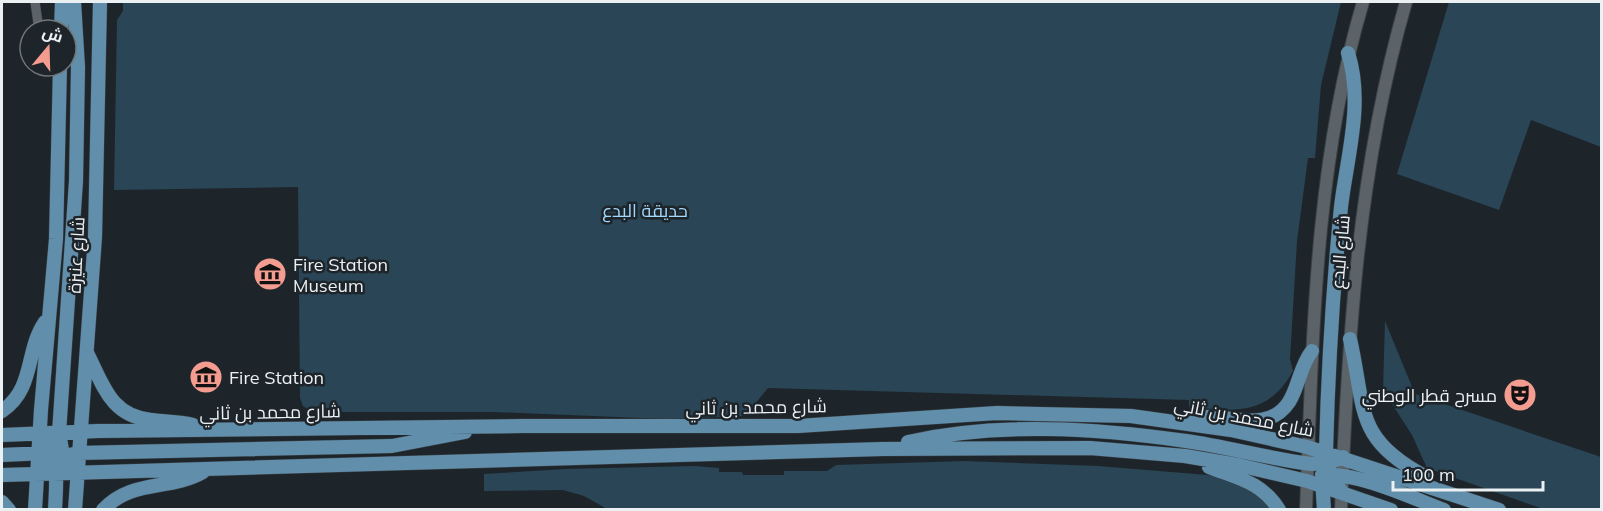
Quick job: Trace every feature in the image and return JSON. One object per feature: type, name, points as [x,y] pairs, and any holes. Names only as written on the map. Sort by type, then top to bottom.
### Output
[{"type":"main road","points":[[61,18],[62,2]]},
{"type":"main road","points":[[54,510],[76,181],[78,68],[74,2]]},
{"type":"main road","name":"شارع عنيزة","points":[[75,510],[98,167],[100,2]]},
{"type":"main road","name":"شارع البدع","points":[[1307,447],[1322,204],[1336,106],[1363,2]]},
{"type":"main road","name":"شارع البدع","points":[[1343,457],[1361,212],[1387,70],[1406,2]]},
{"type":"main road","points":[[1324,510],[1324,469],[1341,207],[1354,111],[1354,72],[1348,53]]},
{"type":"main road","name":"شارع عنيزة","points":[[35,510],[39,433],[56,239],[58,78]]},
{"type":"main road","points":[[2,411],[25,385],[39,333],[48,318]]},
{"type":"main road","points":[[1350,339],[1361,406],[1376,441],[1401,463],[1451,492]]},
{"type":"main road","points":[[1184,422],[1210,416],[1252,422],[1279,412],[1290,400],[1312,351]]},
{"type":"main road","points":[[87,353],[105,394],[123,412],[146,420],[186,423],[209,431]]},
{"type":"main road","name":"شارع محمد بن ثاني","points":[[2,435],[490,426],[798,426],[1019,413],[1131,416],[1184,422],[1307,447],[1342,492],[1391,510]]},
{"type":"main road","points":[[2,456],[38,454],[57,458],[78,453],[392,446],[436,440],[490,426]]},
{"type":"main road","points":[[883,449],[920,440],[979,432],[1076,430],[1188,441],[1324,469],[1444,510]]},
{"type":"main road","points":[[39,433],[48,441],[57,458]]},
{"type":"main road","points":[[57,458],[80,433]]},
{"type":"main road","name":"شارع محمد بن ثاني","points":[[2,475],[36,474],[57,458],[77,473],[883,449],[1090,448],[1185,456],[1307,481],[1343,457],[1499,510]]},
{"type":"main road","points":[[1185,456],[1254,483],[1280,510]]},
{"type":"main road","points":[[103,510],[130,490],[195,476],[208,469]]},
{"type":"main road","points":[[1306,510],[1307,481]]},
{"type":"main road","points":[[1341,510],[1342,492]]},
{"type":"main road","points":[[2,502],[9,510]]},
{"type":"street","points":[[35,2],[37,18]]},
{"type":"green space","name":"حديقة البدع","points":[[123,2],[1341,2],[1321,85],[1315,158],[1308,158],[1297,241],[1290,359],[1293,371],[1283,386],[1261,404],[1248,408],[1221,410],[1189,407],[1189,400],[768,388],[745,416],[666,419],[494,412],[312,412],[303,406],[300,398],[298,187],[114,190],[117,20],[123,11]]},
{"type":"green space","points":[[1449,2],[1601,2],[1601,147],[1531,120],[1499,210],[1397,174]]},
{"type":"green space","points":[[1385,321],[1415,394],[1601,457],[1601,509],[1543,509],[1427,468],[1412,435],[1383,390]]},
{"type":"green space","points":[[965,461],[1098,466],[1220,476],[1240,481],[1275,509],[609,510],[584,496],[563,490],[484,491],[484,474],[565,469],[695,466],[719,468],[719,472],[742,472],[743,475],[784,475],[784,471],[827,471],[836,465]]},
{"type":"place","name":"Fire Station Museum","points":[[270,274]]},
{"type":"place","name":"Fire Station","points":[[206,377]]},
{"type":"place","name":"مسرح قطر الوطني","points":[[1520,395]]}]
